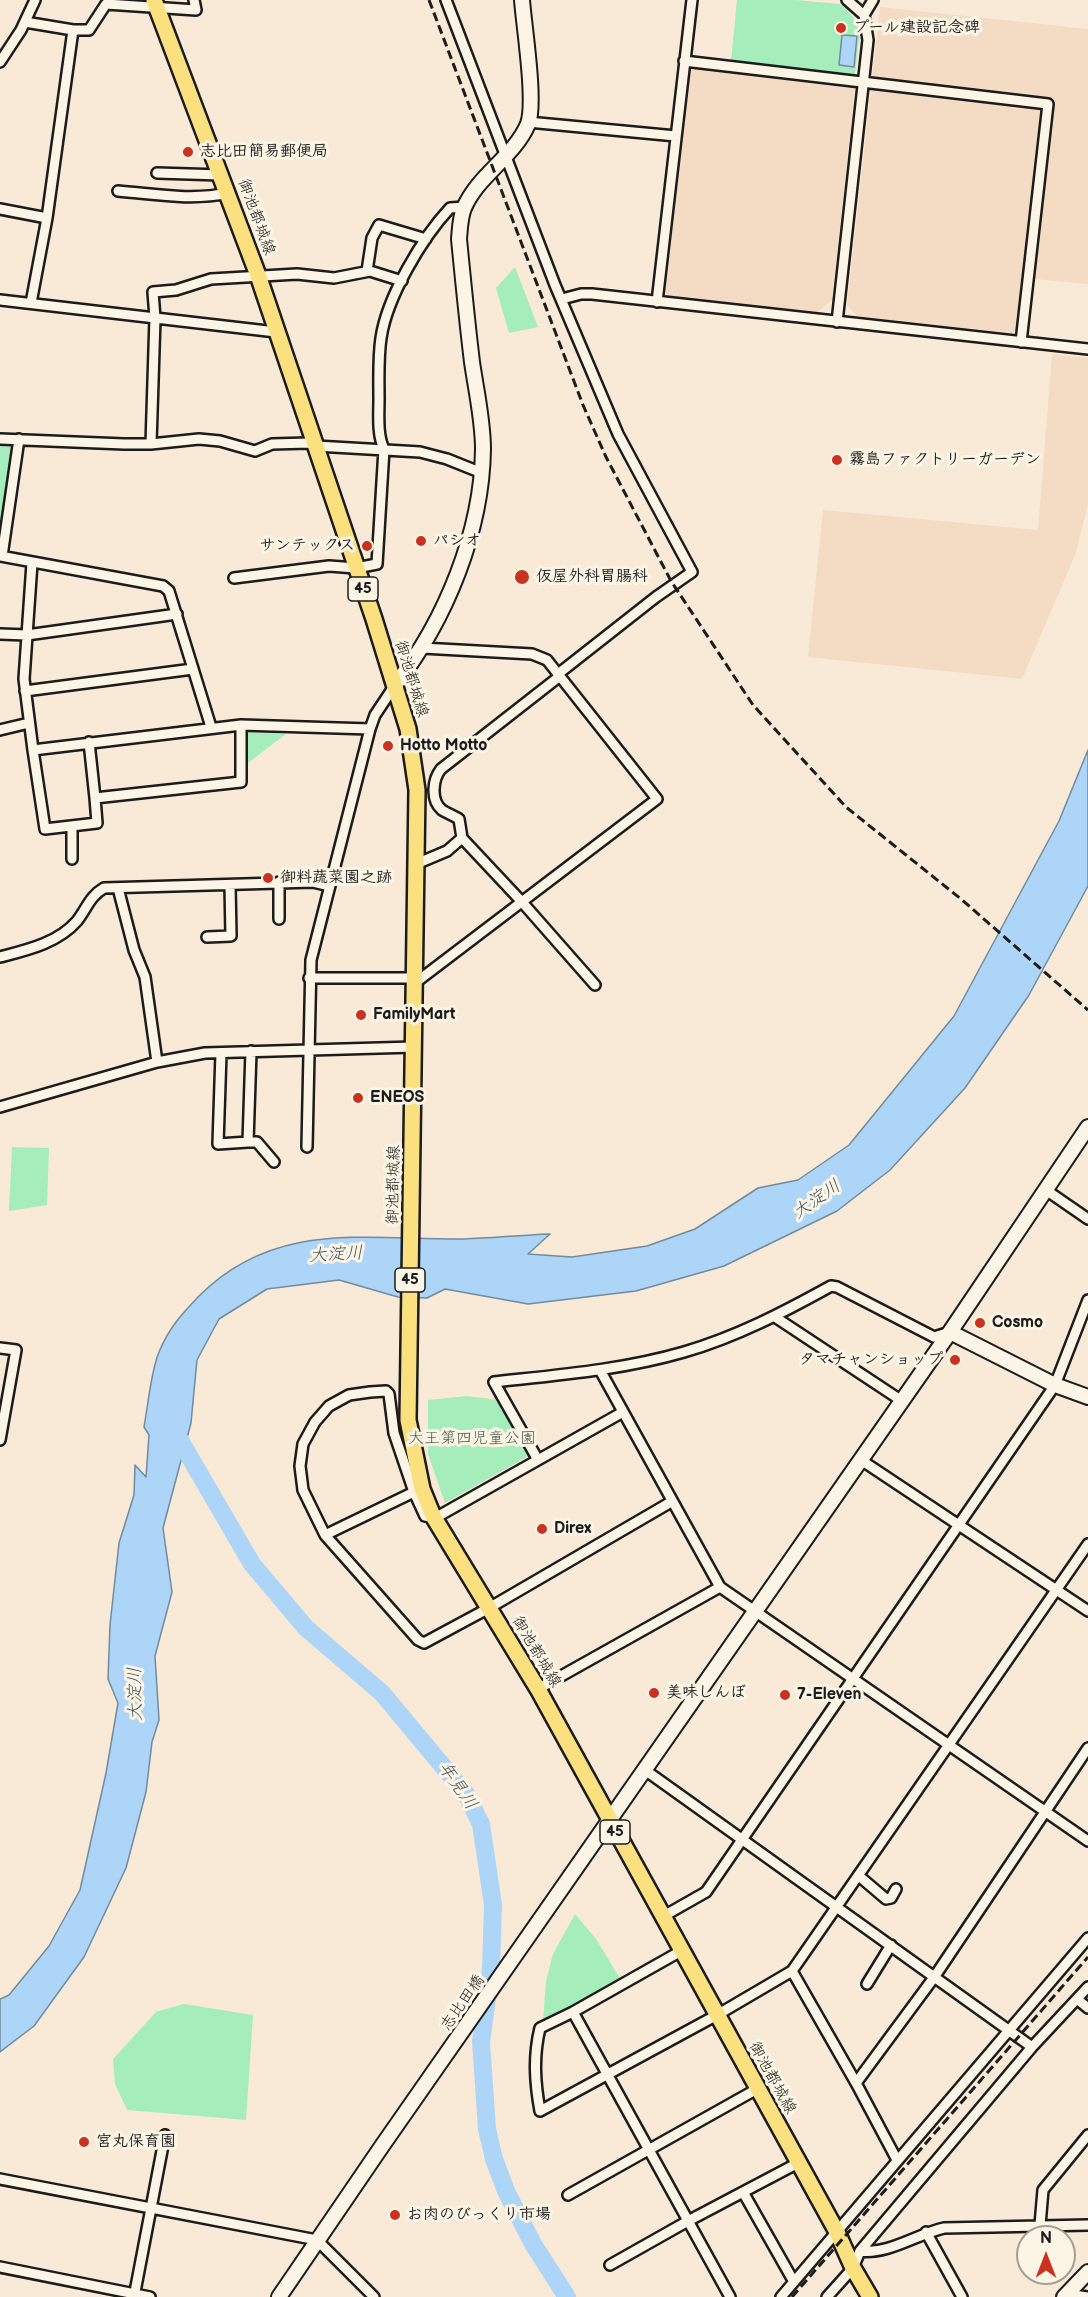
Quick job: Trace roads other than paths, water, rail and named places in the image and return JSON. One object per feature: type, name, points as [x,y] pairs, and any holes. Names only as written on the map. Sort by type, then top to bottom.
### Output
[{"type":"main road","name":"御池都城線","points":[[155,4],[259,278],[395,685],[413,752],[417,790],[408,1420],[422,1489],[435,1518],[538,1689],[608,1820],[837,2232],[853,2268],[870,2297]]},
{"type":"street","points":[[0,63],[26,22],[35,0]]},
{"type":"street","points":[[26,22],[74,30],[89,30],[106,4],[155,4],[196,10],[194,0]]},
{"type":"street","points":[[446,0],[506,158],[618,434],[692,572],[656,597],[441,769],[436,776],[434,785],[437,804],[442,810],[459,819],[462,838],[596,985]]},
{"type":"street","points":[[307,1148],[309,978],[315,939],[370,729],[375,715],[422,648],[470,540],[480,495],[482,435],[459,239],[460,220],[472,193],[506,158],[528,122],[531,95],[522,0]]},
{"type":"street","points":[[657,302],[692,0]]},
{"type":"street","points":[[837,322],[868,39],[864,15],[847,0]]},
{"type":"street","points":[[864,15],[873,0]]},
{"type":"street","points":[[31,303],[47,218],[74,30]]},
{"type":"street","points":[[684,61],[1048,104],[1021,342]]},
{"type":"street","points":[[528,122],[676,136]]},
{"type":"street","points":[[157,173],[221,175]]},
{"type":"street","points":[[118,191],[188,198],[205,198],[228,193]]},
{"type":"street","points":[[234,578],[329,566],[356,568],[377,564],[384,449],[381,443],[379,414],[380,343],[390,304],[432,227],[450,208],[464,207]]},
{"type":"street","points":[[0,209],[47,218]]},
{"type":"street","points":[[367,271],[372,238],[379,225],[426,239]]},
{"type":"street","points":[[151,444],[155,318],[153,292],[176,290],[212,279],[297,274],[334,278],[367,271],[402,281]]},
{"type":"street","points":[[562,299],[581,294],[592,294],[1088,349]]},
{"type":"street","points":[[0,300],[276,332]]},
{"type":"street","points":[[0,439],[151,444],[199,439],[220,441],[255,451],[272,444],[308,443],[316,446],[420,452],[438,456],[482,473]]},
{"type":"street","points":[[19,439],[1,556],[163,586],[169,591],[177,614],[211,727]]},
{"type":"street","points":[[32,562],[25,691],[45,829],[97,823],[89,742]]},
{"type":"street","points":[[0,634],[27,635],[177,614]]},
{"type":"street","points":[[309,978],[415,981],[657,799],[547,660],[532,654],[422,648]]},
{"type":"street","points":[[25,691],[193,669]]},
{"type":"street","points":[[0,730],[29,723]]},
{"type":"street","points":[[33,750],[241,725],[370,729]]},
{"type":"street","points":[[95,798],[241,782],[241,725]]},
{"type":"street","points":[[72,826],[72,859]]},
{"type":"street","points":[[416,864],[447,851],[462,838]]},
{"type":"street","points":[[0,957],[30,950],[56,938],[76,921],[94,894],[104,888],[279,882],[313,882],[330,886]]},
{"type":"street","points":[[279,882],[279,919]]},
{"type":"street","points":[[207,937],[231,936],[230,885]]},
{"type":"street","points":[[118,888],[134,950],[146,977],[158,1062]]},
{"type":"street","points":[[0,1107],[158,1062],[205,1053],[309,1052],[414,1047]]},
{"type":"street","points":[[248,1142],[251,1051]]},
{"type":"street","points":[[221,1053],[218,1144],[257,1142],[274,1162]]},
{"type":"street","name":"志比田橋","points":[[279,2297],[316,2240],[608,1820],[950,1332],[1088,1127]]},
{"type":"street","points":[[1046,1190],[1088,1219]]},
{"type":"street","points":[[538,1460],[494,1382],[600,1370],[684,1352],[775,1317],[831,1286],[934,1337],[950,1332],[1055,1384],[1088,1397]]},
{"type":"street","points":[[663,1917],[706,1892],[959,1525],[1055,1384],[1088,1300]]},
{"type":"street","points":[[775,1317],[902,1401]]},
{"type":"street","points":[[0,1348],[16,1350],[0,1440]]},
{"type":"street","points":[[600,1370],[720,1587],[1088,1841]]},
{"type":"street","points":[[623,1412],[435,1518],[425,1516],[414,1492],[394,1433],[389,1394],[386,1391],[349,1395],[329,1406],[315,1422],[303,1444],[300,1466],[303,1490],[325,1534],[418,1640],[424,1643],[489,1608],[671,1502]]},
{"type":"street","points":[[861,1460],[1088,1611]]},
{"type":"street","points":[[325,1534],[414,1492]]},
{"type":"street","points":[[681,1951],[540,2028],[536,2045],[535,2082],[540,2111],[717,2015],[792,1971],[1088,1544]]},
{"type":"street","points":[[538,1689],[720,1587]]},
{"type":"street","points":[[856,2083],[935,1976],[1088,1748]]},
{"type":"street","points":[[645,1770],[1032,2047]]},
{"type":"street","points":[[859,1876],[886,1899],[891,1898],[896,1889]]},
{"type":"street","points":[[781,2297],[1088,1938]]},
{"type":"street","points":[[867,1984],[891,1945]]},
{"type":"street","points":[[792,1971],[897,2160]]},
{"type":"street","points":[[827,2297],[853,2268],[860,2251],[1032,2047],[1088,1987]]},
{"type":"street","points":[[1077,1999],[1088,2008]]},
{"type":"street","points":[[573,2012],[730,2297]]},
{"type":"street","points":[[568,2195],[757,2090]]},
{"type":"street","points":[[135,2296],[165,2135]]},
{"type":"street","points":[[1040,2225],[1043,2190],[1088,2135]]},
{"type":"street","points":[[610,2265],[798,2163]]},
{"type":"street","points":[[0,2179],[316,2240],[374,2297]]},
{"type":"street","points":[[743,2192],[794,2282]]},
{"type":"street","points":[[860,2251],[874,2253],[926,2232],[944,2228],[1016,2226]]},
{"type":"street","points":[[926,2232],[962,2297]]},
{"type":"street","points":[[0,2267],[135,2296],[150,2297]]},
{"type":"street","points":[[1066,2295],[1088,2272]]},
{"type":"street","points":[[1066,2295],[1088,2297]]},
{"type":"water","points":[[842,35],[857,36],[854,67],[839,65]]},
{"type":"water","name":"大淀川","points":[[1088,750],[1088,886],[1029,995],[965,1088],[890,1170],[837,1211],[724,1266],[636,1291],[528,1304],[445,1289],[427,1298],[398,1297],[339,1280],[267,1289],[219,1319],[197,1360],[191,1423],[163,1528],[172,1592],[155,1656],[159,1720],[152,1742],[146,1792],[126,1868],[84,1957],[34,2026],[0,2052],[0,1999],[9,1995],[49,1946],[80,1890],[106,1773],[118,1703],[108,1679],[110,1625],[119,1543],[134,1495],[135,1465],[146,1477],[149,1435],[144,1427],[156,1360],[167,1336],[181,1316],[198,1297],[228,1272],[258,1255],[290,1245],[323,1239],[357,1237],[464,1239],[550,1234],[528,1254],[572,1257],[647,1246],[695,1229],[758,1188],[798,1180],[849,1145],[954,1016],[1059,821]]},
{"type":"waterway","name":"年見川","points":[[174,1430],[252,1564],[306,1628],[382,1693],[466,1794],[481,1824],[493,1905],[491,1969],[481,2042],[487,2129],[494,2159],[506,2191],[533,2244],[567,2297]]},
{"type":"railway","points":[[429,0],[583,405],[606,457],[671,581],[753,705],[846,807],[961,899],[1088,1010]]},
{"type":"railway","points":[[792,2297],[1088,1957]]},
{"type":"place","name":"プール建設記念碑","points":[[841,28]]},
{"type":"place","name":"志比田簡易郵便局","points":[[188,152]]},
{"type":"place","name":"霧島ファクトリーガーデン","points":[[837,460]]},
{"type":"place","name":"パシオ","points":[[421,541]]},
{"type":"place","name":"サンテックス","points":[[367,546]]},
{"type":"place","name":"仮屋外科胃腸科","points":[[522,577]]},
{"type":"place","name":"Hotto Motto","points":[[388,746]]},
{"type":"place","name":"御料蔬菜園之跡","points":[[268,878]]},
{"type":"place","name":"FamilyMart","points":[[361,1015]]},
{"type":"place","name":"ENEOS","points":[[358,1098]]},
{"type":"place","name":"Cosmo","points":[[980,1323]]},
{"type":"place","name":"タマチャンショップ","points":[[955,1360]]},
{"type":"place","name":"Direx","points":[[542,1529]]},
{"type":"place","name":"美味しんぼ","points":[[654,1693]]},
{"type":"place","name":"7-Eleven","points":[[785,1695]]},
{"type":"place","name":"宮丸保育園","points":[[84,2142]]},
{"type":"place","name":"お肉のびっくり市場","points":[[395,2215]]},
{"type":"park label","name":"大王第四児童公園","points":[[472,1439]]}]
